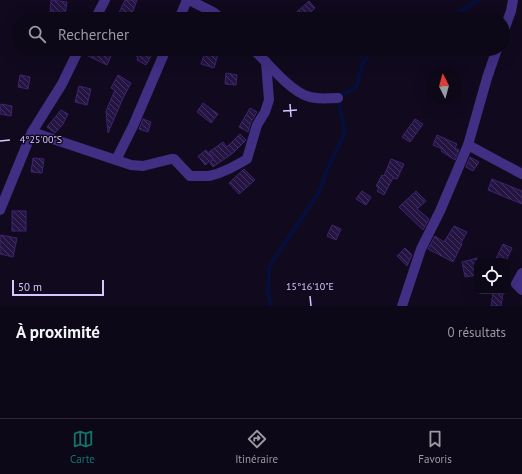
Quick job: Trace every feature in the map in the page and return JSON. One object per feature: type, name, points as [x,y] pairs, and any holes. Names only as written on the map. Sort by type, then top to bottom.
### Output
[{"type":"street","points":[[98,12],[104,0]]},
{"type":"street","points":[[182,12],[188,0],[213,12]]},
{"type":"street","points":[[509,12],[513,0]]},
{"type":"street","points":[[0,210],[32,132],[62,84],[76,56]]},
{"type":"street","points":[[116,160],[133,126],[163,56]]},
{"type":"street","points":[[260,56],[298,92],[307,97],[338,98]]},
{"type":"street","points":[[402,306],[421,249],[440,211],[468,145],[495,56]]},
{"type":"street","points":[[32,132],[137,166],[174,159],[190,176],[209,176],[216,174],[231,169],[247,159],[257,125],[265,112],[269,100],[266,62]]},
{"type":"street","points":[[468,145],[522,174]]},
{"type":"street","points":[[522,273],[516,284],[522,290]]},
{"type":"building","points":[[51,0],[67,2],[65,12],[50,12]]},
{"type":"building","points":[[125,0],[137,0],[133,12],[119,12]]},
{"type":"building","points":[[309,1],[315,8],[311,12],[297,12]]},
{"type":"building","points":[[88,56],[111,56],[107,65]]},
{"type":"building","points":[[136,56],[151,56],[146,65],[137,60],[138,57]]},
{"type":"building","points":[[204,56],[218,56],[214,68],[201,64]]},
{"type":"building","points":[[226,73],[237,75],[236,85],[225,84]]},
{"type":"building","points":[[20,75],[30,77],[28,89],[18,87]]},
{"type":"building","points":[[118,75],[131,83],[108,133],[106,111],[115,90],[111,88]]},
{"type":"building","points":[[79,86],[91,89],[87,105],[75,102]]},
{"type":"building","points":[[203,103],[218,114],[211,123],[197,112]]},
{"type":"building","points":[[1,104],[12,106],[11,116],[0,114]]},
{"type":"building","points":[[250,108],[257,112],[251,122],[248,132],[239,127]]},
{"type":"building","points":[[61,110],[68,114],[63,124],[55,133],[47,127]]},
{"type":"building","points":[[143,119],[151,122],[148,132],[139,129]]},
{"type":"building","points":[[415,119],[423,124],[410,142],[402,137]]},
{"type":"building","points":[[240,134],[246,140],[233,153],[213,167],[210,163],[214,159],[209,152],[223,142],[227,147]]},
{"type":"building","points":[[437,135],[457,144],[455,148],[459,150],[455,160],[441,151],[442,149],[433,145]]},
{"type":"building","points":[[206,150],[213,159],[205,165],[198,156]]},
{"type":"building","points":[[470,157],[479,162],[473,171],[466,167]]},
{"type":"building","points":[[33,158],[44,159],[42,173],[31,172]]},
{"type":"building","points":[[391,159],[404,164],[397,179],[393,178],[384,195],[377,191],[379,188],[376,186],[382,175],[384,176]]},
{"type":"building","points":[[244,169],[255,180],[239,194],[229,183]]},
{"type":"building","points":[[492,179],[522,191],[522,204],[488,190]]},
{"type":"building","points":[[362,191],[371,197],[366,205],[356,199]]},
{"type":"building","points":[[416,191],[426,201],[417,209],[429,219],[423,230],[399,207]]},
{"type":"building","points":[[12,211],[26,211],[26,231],[12,231]]},
{"type":"building","points":[[332,225],[341,229],[336,240],[327,236]]},
{"type":"building","points":[[454,226],[467,232],[453,262],[428,249],[435,236],[444,242]]},
{"type":"building","points":[[0,235],[17,238],[13,257],[0,254]]},
{"type":"building","points":[[503,244],[512,248],[507,258],[496,258]]},
{"type":"building","points":[[405,248],[412,255],[407,266],[397,256]]},
{"type":"building","points":[[474,259],[474,276],[465,277],[462,262]]},
{"type":"building","points":[[493,294],[503,294],[501,306],[491,306]]},
{"type":"waterway","points":[[460,12],[478,0]]},
{"type":"waterway","points":[[271,306],[268,293],[269,267],[318,194],[328,168],[345,132],[338,98],[357,86],[363,62],[369,56]]}]
